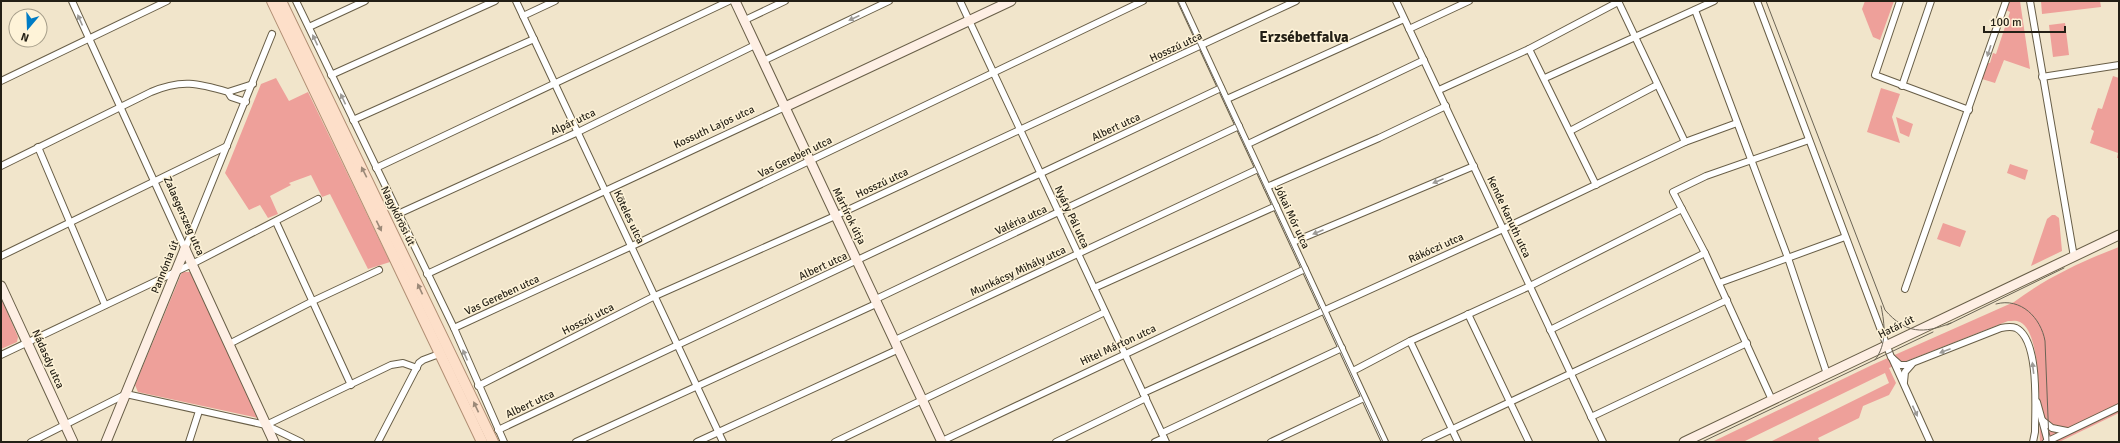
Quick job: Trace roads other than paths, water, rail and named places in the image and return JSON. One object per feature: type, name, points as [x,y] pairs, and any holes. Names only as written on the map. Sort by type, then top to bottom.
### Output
[{"type":"main road","name":"Nagykőrösi út","points":[[272,1],[482,442]]},
{"type":"main road","name":"Nagykőrösi út","points":[[281,1],[493,442]]},
{"type":"street","name":"Zalaegerszeg utca","points":[[72,1],[122,107],[185,249],[274,442]]},
{"type":"street","points":[[1,81],[167,1]]},
{"type":"street","name":"Nagykőrösi út","points":[[296,1],[454,328],[478,386],[504,442]]},
{"type":"street","points":[[309,27],[365,1]]},
{"type":"street","points":[[331,75],[495,1]]},
{"type":"street","name":"Köteles utca","points":[[516,1],[556,83],[723,442]]},
{"type":"street","points":[[524,16],[555,1]]},
{"type":"street","points":[[376,168],[729,1]]},
{"type":"street","name":"Mártírok útja","points":[[735,1],[809,161],[877,301],[941,442]]},
{"type":"street","points":[[745,20],[785,1]]},
{"type":"street","points":[[763,61],[889,1]]},
{"type":"street","name":"Nyáry Pál utca","points":[[960,1],[1164,438]]},
{"type":"street","name":"Kossuth Lajos utca","points":[[427,274],[1011,1]]},
{"type":"street","name":"Vas Gereben utca","points":[[454,328],[632,246],[1143,1]]},
{"type":"street","name":"Jókai Mór utca","points":[[1181,1],[1385,442]]},
{"type":"street","name":"Hosszú utca","points":[[478,386],[655,296],[836,216],[1296,1]]},
{"type":"street","name":"Kende Kanuth utca","points":[[1396,1],[1603,442]]},
{"type":"street","points":[[1410,29],[1469,1]]},
{"type":"street","points":[[1439,90],[1530,49],[1618,1],[1685,142]]},
{"type":"street","points":[[1545,78],[1636,38],[1714,1]]},
{"type":"street","points":[[1757,1],[1887,345],[1892,363],[1930,442]]},
{"type":"street","points":[[1900,1],[1875,75],[1969,110]]},
{"type":"street","points":[[1902,86],[1931,1]]},
{"type":"street","points":[[1905,289],[2006,1]]},
{"type":"street","points":[[2030,1],[2074,257]]},
{"type":"street","points":[[1695,10],[1788,258],[1827,374]]},
{"type":"street","points":[[1227,99],[1404,19]]},
{"type":"street","name":"Pannónia út","points":[[106,442],[246,102],[272,34]]},
{"type":"street","points":[[353,120],[534,39]]},
{"type":"street","name":"Alpár utca","points":[[398,214],[578,132],[755,45]]},
{"type":"street","points":[[1530,49],[1596,185]]},
{"type":"street","points":[[1248,144],[1424,60]]},
{"type":"street","points":[[2042,77],[2119,65]]},
{"type":"street","points":[[1,166],[156,90],[179,83],[199,84],[228,92],[253,84]]},
{"type":"street","points":[[1570,131],[1657,84]]},
{"type":"street","name":"Albert utca","points":[[498,430],[1221,88]]},
{"type":"street","points":[[228,92],[231,97],[246,102]]},
{"type":"street","points":[[1267,187],[1379,138],[1446,106]]},
{"type":"street","name":"Rákóczi utca","points":[[1056,442],[1144,395],[1324,310],[1503,229],[1685,142],[1737,123]]},
{"type":"street","name":"Valéria utca","points":[[576,442],[877,301],[1239,126]]},
{"type":"street","points":[[1772,400],[1705,253],[1673,192],[1706,176],[1809,140]]},
{"type":"street","points":[[1,256],[156,182],[227,146]]},
{"type":"street","points":[[38,148],[71,222],[105,305]]},
{"type":"street","points":[[1293,242],[1474,166]]},
{"type":"street","name":"Munkácsy Mihály utca","points":[[697,442],[897,345],[1078,254],[1258,169]]},
{"type":"street","points":[[1,355],[176,272],[276,222],[318,198]]},
{"type":"street","points":[[1094,288],[1276,206]]},
{"type":"street","points":[[1353,371],[1410,341],[1530,286],[1682,209]]},
{"type":"street","points":[[276,222],[351,384]]},
{"type":"street","name":"Határ út","points":[[1684,442],[2119,235]]},
{"type":"street","points":[[1719,283],[1845,237]]},
{"type":"street","points":[[1550,330],[1705,253]]},
{"type":"street","name":"Hitel Márton utca","points":[[941,442],[1124,353],[1305,269]]},
{"type":"street","points":[[229,344],[313,301],[380,270]]},
{"type":"street","name":"Nádasdy utca","points":[[1,286],[73,442]]},
{"type":"street","points":[[1425,442],[1726,300]]},
{"type":"street","points":[[835,442],[923,401],[1105,312]]},
{"type":"street","points":[[1468,314],[1529,442]]},
{"type":"street","points":[[1891,357],[1903,366],[1993,331],[2012,327],[2021,333],[2030,350],[2034,367],[2035,435],[2033,442]]},
{"type":"street","points":[[1410,341],[1458,442]]},
{"type":"street","points":[[1592,418],[1747,343]]},
{"type":"street","points":[[1155,442],[1342,348]]},
{"type":"street","points":[[378,442],[417,368],[423,360],[439,354]]},
{"type":"street","points":[[266,425],[397,363],[417,368]]},
{"type":"street","points":[[1905,388],[1904,374],[1913,363]]},
{"type":"street","points":[[31,442],[126,394],[266,425],[301,442]]},
{"type":"street","points":[[2035,394],[2047,442],[2119,407]]},
{"type":"street","points":[[1271,442],[1364,398]]},
{"type":"street","points":[[189,442],[199,411]]},
{"type":"street","points":[[2041,418],[2044,423],[2052,428],[2071,430]]},
{"type":"tram line","points":[[1178,1],[1383,442]]},
{"type":"tram line","points":[[1766,1],[1885,310],[1900,324],[1915,330],[1932,329],[1951,323]]},
{"type":"tram line","points":[[1947,325],[2064,268]]},
{"type":"tram line","points":[[1996,304],[2014,304],[2028,311],[2034,317],[2043,333],[2045,341],[2049,442]]},
{"type":"tram line","points":[[1875,360],[1882,347],[1884,334],[1881,306]]},
{"type":"tram line","points":[[1702,442],[1933,332]]},
{"type":"district","name":"Erzsébetfalva","points":[[1304,37]]}]
